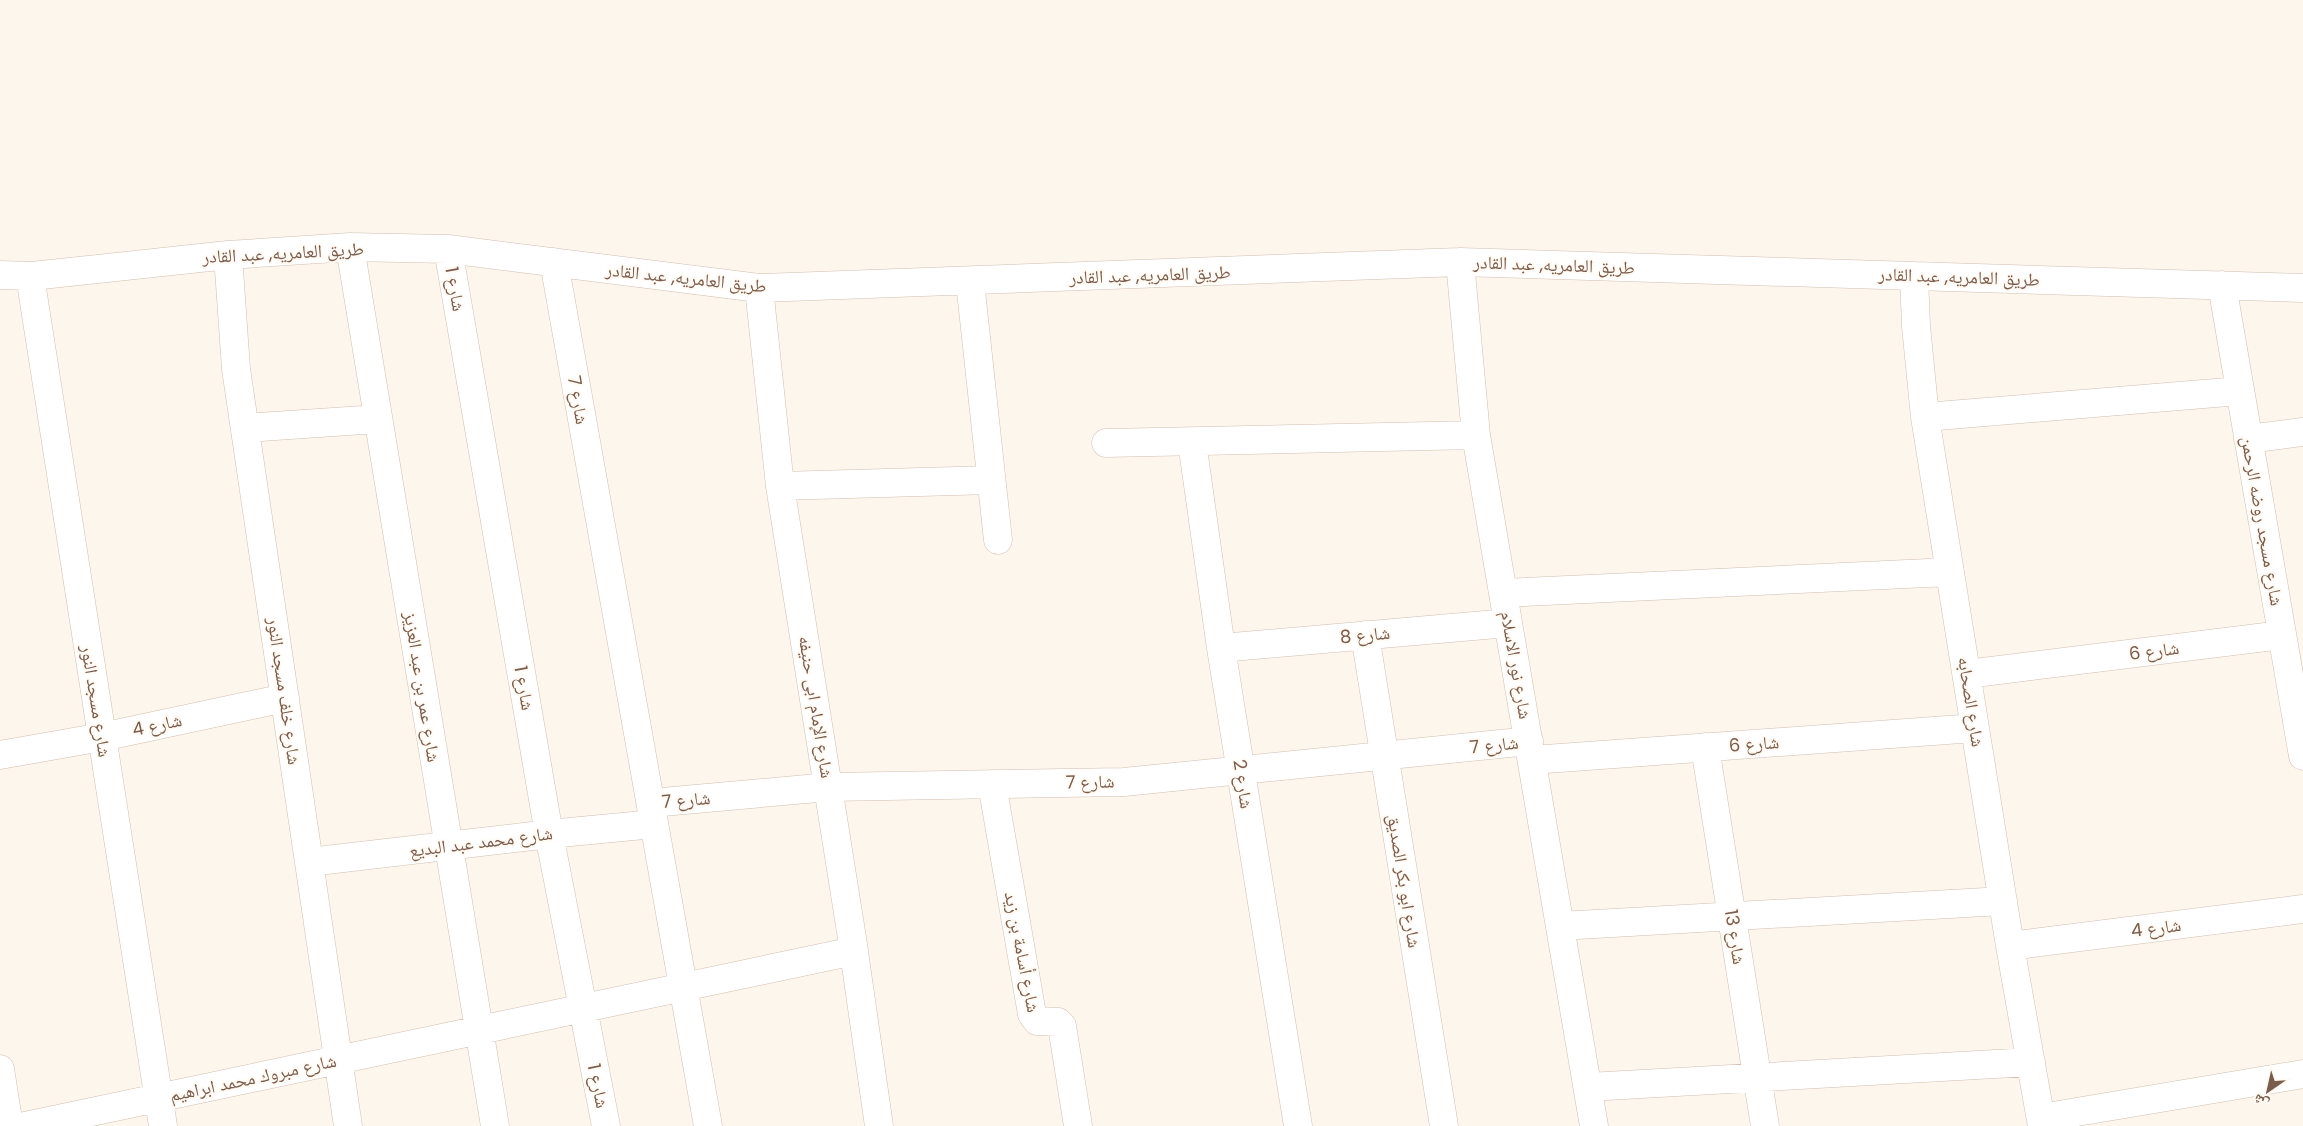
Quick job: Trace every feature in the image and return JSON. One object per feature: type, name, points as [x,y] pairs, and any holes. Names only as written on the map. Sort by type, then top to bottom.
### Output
[{"type":"street","name":"طريق العامريه, عبد القادر","points":[[0,275],[30,276],[228,255],[350,248],[448,249],[758,288],[970,282],[1460,262],[2303,288]]},
{"type":"street","name":"شارع عمر بن عبد العزيز","points":[[350,248],[495,1126]]},
{"type":"street","name":"شارع 1","points":[[448,249],[549,834],[606,1126]]},
{"type":"street","name":"شارع خلف مسجد النور","points":[[228,255],[236,369],[348,1126]]},
{"type":"street","name":"شارع 7","points":[[554,262],[708,1126]]},
{"type":"street","name":"شارع نور الاسلام","points":[[1460,262],[1476,435],[1594,1126]]},
{"type":"street","name":"شارع مسجد النور","points":[[30,276],[163,1126]]},
{"type":"street","name":"شارع الصحابه","points":[[1914,276],[1916,326],[1926,417],[2010,946],[2042,1122]]},
{"type":"street","points":[[970,282],[998,540]]},
{"type":"street","name":"شارع مسجد روضه الرحمن","points":[[2222,285],[2282,635],[2299,714],[2303,756]]},
{"type":"street","name":"شارع الإمام ابى حنيفه","points":[[758,288],[780,486],[829,787],[879,1126]]},
{"type":"street","points":[[1926,417],[2240,390]]},
{"type":"street","points":[[245,428],[378,419]]},
{"type":"street","points":[[2248,439],[2303,432]]},
{"type":"street","points":[[1106,443],[1476,435]]},
{"type":"street","name":"شارع 2","points":[[1192,442],[1221,648],[1298,1126]]},
{"type":"street","points":[[780,486],[991,480]]},
{"type":"street","points":[[1504,593],[1950,572]]},
{"type":"street","name":"شارع 8","points":[[1221,648],[1508,623]]},
{"type":"street","name":"شارع ابو بكر الصديق","points":[[1365,635],[1444,1126]]},
{"type":"street","name":"شارع 6","points":[[1967,674],[2282,635]]},
{"type":"street","name":"شارع 4","points":[[0,755],[102,737],[285,698]]},
{"type":"street","name":"شارع 6","points":[[1530,751],[1705,747],[1975,728]]},
{"type":"street","name":"شارع 13","points":[[1705,747],[1765,1126]]},
{"type":"street","name":"شارع 7","points":[[652,813],[829,787],[1124,782],[1384,756],[1530,751]]},
{"type":"street","name":"شارع أسامة بن زيد","points":[[992,784],[1032,1014],[1037,1021],[1058,1022],[1062,1026],[1078,1126]]},
{"type":"street","name":"شارع محمد عبد البديع","points":[[309,862],[549,834],[652,813]]},
{"type":"street","points":[[1560,926],[2003,901]]},
{"type":"street","name":"شارع 4","points":[[2010,946],[2303,909]]},
{"type":"street","name":"شارع مبروك محمد ابراهيم","points":[[25,1126],[854,951]]},
{"type":"street","points":[[1588,1087],[2031,1062]]},
{"type":"street","points":[[0,1069],[9,1126]]},
{"type":"street","points":[[2042,1122],[2303,1074]]}]
